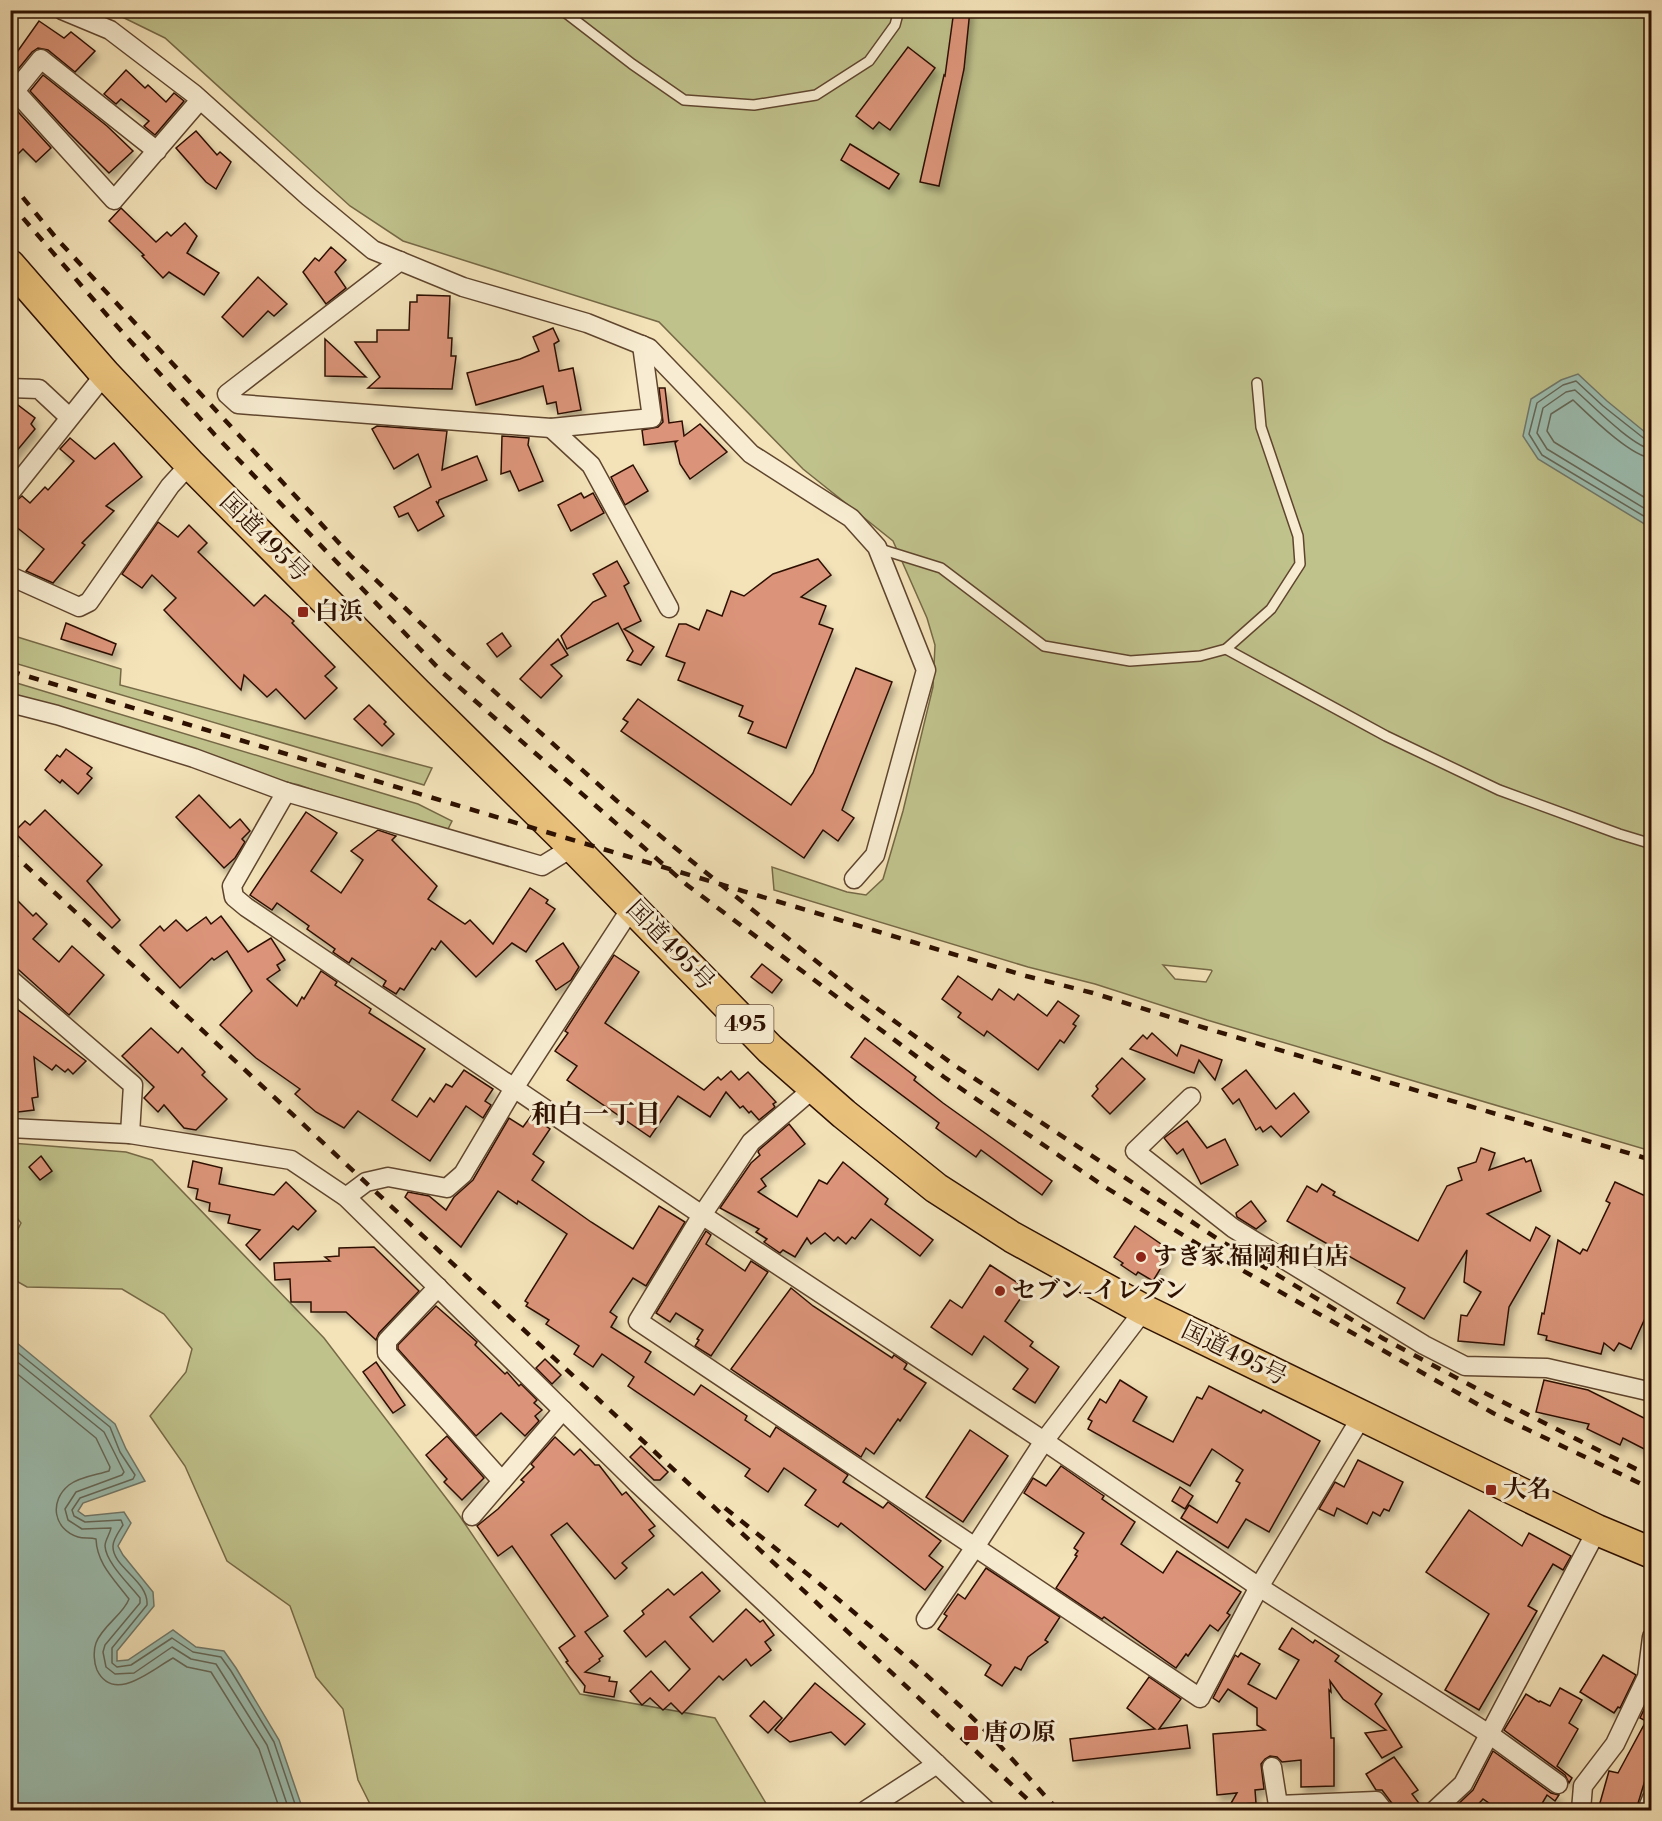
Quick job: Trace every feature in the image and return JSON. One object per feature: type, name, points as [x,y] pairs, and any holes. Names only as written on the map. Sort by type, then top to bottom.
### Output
[{"type":"highway","name":"国道495号","points":[[10,265],[105,374],[190,464],[573,847],[770,1049],[936,1188],[1012,1237],[1144,1310],[1597,1530],[1652,1553]]},
{"type":"street","points":[[62,10],[111,30],[200,100],[291,182],[373,250],[463,287],[587,323],[649,348],[751,454],[851,518],[876,547],[926,670],[875,855],[854,879]]},
{"type":"street","points":[[157,151],[41,59],[15,91],[114,200],[157,151],[200,100]]},
{"type":"street","points":[[400,261],[227,394],[238,404],[551,428],[652,418],[642,345]]},
{"type":"street","points":[[10,493],[105,374]]},
{"type":"street","points":[[10,388],[39,389],[69,417]]},
{"type":"street","points":[[551,428],[591,465],[669,608]]},
{"type":"street","points":[[10,576],[78,607],[89,603],[170,486],[190,464]]},
{"type":"street","points":[[10,703],[57,715],[194,758],[286,792],[542,866],[573,847]]},
{"type":"street","points":[[286,792],[232,886],[234,897],[266,921],[702,1215],[1044,1441],[1259,1587],[1489,1734],[1558,1784]]},
{"type":"street","points":[[346,1197],[366,1182],[388,1177],[447,1188],[463,1174],[514,1088],[632,907]]},
{"type":"street","points":[[10,979],[133,1085],[130,1134]]},
{"type":"street","points":[[814,1088],[751,1142],[702,1215],[638,1321],[1200,1698],[1259,1587],[1362,1416]]},
{"type":"street","points":[[1191,1097],[1136,1151],[1233,1228],[1424,1345],[1465,1366],[1547,1368],[1652,1392]]},
{"type":"street","points":[[10,1128],[130,1134],[291,1160],[346,1197],[638,1484],[986,1810]]},
{"type":"street","points":[[438,1287],[387,1341],[387,1353],[502,1481]]},
{"type":"street","points":[[926,1619],[1044,1441],[1144,1310]]},
{"type":"street","points":[[472,1516],[563,1410]]},
{"type":"street","points":[[1435,1810],[1463,1784],[1597,1530]]},
{"type":"street","points":[[1581,1810],[1583,1786],[1615,1744],[1647,1677],[1652,1637]]},
{"type":"street","points":[[866,1810],[937,1764]]},
{"type":"street","points":[[1272,1767],[1278,1805],[1376,1801],[1383,1810]]},
{"type":"street","points":[[1647,1810],[1652,1798]]},
{"type":"lane","points":[[562,10],[632,64],[684,100],[754,105],[816,96],[869,61],[895,25],[899,10]]},
{"type":"lane","points":[[876,547],[941,568],[1044,646],[1130,661],[1200,656],[1226,649],[1270,609],[1300,564],[1298,536],[1261,427],[1257,383]]},
{"type":"lane","points":[[1226,649],[1386,736],[1499,790],[1652,844]]},
{"type":"green space","points":[[110,11],[1651,11],[1651,1151],[774,890],[772,867],[847,892],[866,895],[883,879],[903,811],[933,687],[935,645],[927,618],[893,541],[803,469],[659,322],[403,241],[350,206],[165,38]],"holes":[[[1163,965],[1211,970],[1206,982],[1175,979]]]},
{"type":"green space","points":[[11,635],[121,669],[120,685],[432,768],[424,785],[11,662]]},
{"type":"green space","points":[[10,681],[418,804],[452,821],[445,835],[299,785],[265,777],[11,700]]},
{"type":"green space","points":[[11,1143],[126,1152],[152,1160],[324,1338],[459,1515],[580,1694],[715,1718],[770,1810],[373,1810],[358,1780],[343,1709],[316,1677],[290,1606],[227,1561],[185,1466],[150,1416],[186,1372],[192,1349],[164,1314],[122,1289],[27,1287],[11,1278],[11,1243],[21,1223],[11,1210]]},
{"type":"water","points":[[1578,374],[1651,437],[1651,528],[1538,459],[1523,436],[1531,399],[1561,380]]},
{"type":"water","points":[[11,1338],[115,1424],[126,1449],[145,1481],[83,1503],[78,1511],[85,1516],[124,1512],[131,1523],[118,1546],[153,1592],[154,1606],[117,1651],[117,1661],[128,1660],[173,1630],[196,1647],[224,1651],[279,1740],[303,1810],[11,1810]]},
{"type":"building","points":[[954,10],[970,10],[964,69],[939,186],[920,182],[945,76]]},
{"type":"building","points":[[39,21],[64,38],[71,32],[95,51],[75,72],[48,50],[38,48],[10,79],[10,62]]},
{"type":"building","points":[[908,47],[935,68],[890,130],[879,122],[873,129],[856,116]]},
{"type":"building","points":[[126,70],[145,88],[148,85],[166,102],[174,93],[184,101],[155,135],[144,126],[149,121],[121,99],[116,104],[104,94]]},
{"type":"building","points":[[43,75],[107,126],[133,151],[109,173],[30,91]]},
{"type":"building","points":[[10,103],[51,148],[36,162],[23,149],[10,162]]},
{"type":"building","points":[[196,131],[217,155],[220,152],[231,162],[216,189],[206,182],[176,148]]},
{"type":"building","points":[[850,144],[899,174],[889,189],[841,160]]},
{"type":"building","points":[[121,208],[156,242],[167,232],[171,236],[185,223],[197,236],[187,253],[219,273],[204,295],[169,272],[163,278],[142,256],[144,255],[109,221]]},
{"type":"building","points":[[331,247],[346,260],[335,272],[346,288],[326,304],[303,272],[315,258],[319,261]]},
{"type":"building","points":[[258,277],[287,304],[274,316],[268,311],[243,337],[222,317]]},
{"type":"building","points":[[417,295],[450,296],[448,338],[452,338],[451,356],[456,356],[452,389],[368,388],[380,377],[355,342],[377,342],[377,330],[409,330],[410,302],[417,302]]},
{"type":"building","points":[[553,328],[559,341],[554,344],[559,371],[573,368],[581,410],[558,414],[556,402],[547,404],[543,386],[476,405],[467,373],[520,359],[539,351],[533,337]]},
{"type":"building","points":[[325,339],[366,377],[325,376]]},
{"type":"building","points":[[659,388],[665,388],[669,423],[682,421],[684,436],[700,424],[727,452],[690,479],[680,464],[675,443],[677,441],[644,445],[642,430],[658,427],[663,422]]},
{"type":"building","points":[[10,399],[35,418],[31,424],[35,429],[10,459]]},
{"type":"building","points":[[377,426],[447,431],[442,470],[477,456],[487,480],[439,500],[438,504],[436,501],[444,516],[418,531],[408,513],[399,517],[394,507],[431,487],[418,454],[394,469],[372,429]]},
{"type":"building","points":[[502,436],[529,438],[528,445],[543,481],[519,491],[510,471],[501,474]]},
{"type":"building","points":[[70,438],[95,459],[114,443],[142,477],[106,506],[114,511],[82,543],[85,545],[53,583],[26,571],[44,549],[10,522],[10,506],[22,496],[30,503],[45,487],[48,490],[74,461],[60,449]]},
{"type":"building","points":[[633,465],[648,491],[625,505],[611,477]]},
{"type":"building","points":[[581,493],[584,498],[593,493],[604,513],[571,531],[558,505]]},
{"type":"building","points":[[158,522],[178,537],[189,525],[207,543],[198,552],[254,606],[265,595],[294,621],[292,623],[335,667],[325,676],[337,688],[305,719],[276,689],[267,697],[244,675],[241,690],[164,610],[176,598],[152,575],[142,588],[122,574]]},
{"type":"building","points":[[818,559],[831,575],[801,597],[826,606],[819,624],[833,629],[786,748],[748,733],[753,722],[739,716],[743,706],[678,680],[685,663],[666,656],[679,624],[686,624],[699,630],[707,610],[722,616],[731,591],[744,596],[773,574]]},
{"type":"building","points":[[617,561],[629,583],[624,586],[641,621],[624,629],[654,647],[641,665],[627,660],[633,651],[618,623],[567,649],[561,636],[593,602],[606,596],[593,574]]},
{"type":"building","points":[[66,623],[116,644],[112,655],[61,639]]},
{"type":"building","points":[[502,633],[511,646],[497,657],[487,644]]},
{"type":"building","points":[[558,639],[568,655],[551,665],[562,676],[541,698],[520,679]]},
{"type":"building","points":[[856,668],[892,682],[842,810],[854,818],[838,841],[823,830],[804,858],[621,731],[628,722],[623,719],[638,699],[791,805],[813,773]]},
{"type":"building","points":[[369,705],[394,734],[382,746],[354,719]]},
{"type":"building","points":[[66,749],[92,768],[87,774],[92,778],[78,794],[62,780],[60,783],[45,770],[57,755],[60,757]]},
{"type":"building","points":[[199,795],[230,828],[240,819],[250,831],[242,839],[245,842],[235,858],[224,868],[176,817]]},
{"type":"building","points":[[45,810],[102,865],[87,881],[120,920],[112,928],[14,832],[25,821],[30,825]]},
{"type":"building","points":[[306,812],[337,833],[311,871],[341,893],[363,860],[351,851],[378,830],[396,836],[392,840],[437,886],[428,899],[465,924],[470,920],[493,944],[530,888],[548,900],[546,903],[555,909],[526,952],[512,943],[476,977],[441,941],[435,950],[432,948],[404,990],[400,988],[396,994],[383,986],[386,981],[352,958],[349,963],[333,952],[335,949],[307,929],[309,926],[277,903],[272,910],[250,895]]},
{"type":"building","points":[[10,893],[33,916],[36,913],[47,924],[33,939],[59,962],[72,946],[104,975],[69,1015],[10,962]]},
{"type":"building","points":[[221,916],[248,952],[271,938],[285,960],[277,965],[280,970],[267,979],[297,1006],[302,997],[304,999],[321,971],[337,982],[335,985],[371,1009],[369,1013],[425,1049],[392,1100],[417,1117],[430,1098],[434,1102],[446,1084],[452,1087],[464,1070],[493,1089],[485,1101],[491,1105],[483,1118],[466,1106],[430,1161],[358,1111],[344,1128],[316,1112],[295,1094],[300,1089],[256,1058],[220,1025],[252,991],[227,951],[214,960],[212,958],[180,988],[140,945],[160,926],[164,931],[176,920],[187,931],[206,917],[211,924]]},
{"type":"building","points":[[563,943],[579,967],[571,980],[556,990],[536,961]]},
{"type":"building","points":[[614,955],[639,972],[605,1023],[704,1090],[718,1077],[721,1080],[731,1071],[739,1080],[748,1072],[776,1102],[773,1104],[775,1107],[759,1120],[751,1111],[749,1113],[743,1106],[740,1108],[726,1092],[710,1117],[678,1096],[650,1137],[567,1080],[577,1066],[555,1051],[568,1033],[565,1031]]},
{"type":"building","points":[[762,964],[782,980],[772,993],[751,977]]},
{"type":"building","points":[[958,976],[992,1000],[999,989],[1014,1000],[1018,994],[1047,1016],[1058,1001],[1079,1016],[1073,1024],[1076,1026],[1064,1043],[1060,1040],[1038,1070],[987,1031],[984,1036],[958,1017],[961,1013],[942,999]]},
{"type":"building","points":[[10,1004],[86,1061],[73,1074],[68,1069],[65,1072],[56,1065],[52,1070],[34,1057],[38,1097],[32,1098],[34,1110],[10,1113]]},
{"type":"building","points":[[151,1028],[178,1053],[182,1048],[205,1072],[202,1075],[227,1099],[196,1130],[184,1128],[164,1105],[158,1112],[144,1098],[154,1087],[122,1056]]},
{"type":"building","points":[[1152,1033],[1177,1056],[1181,1045],[1222,1060],[1215,1080],[1199,1060],[1194,1073],[1130,1049],[1143,1035],[1147,1039]]},
{"type":"building","points":[[865,1038],[916,1077],[914,1080],[943,1103],[1052,1181],[1042,1195],[981,1150],[976,1157],[936,1128],[939,1123],[851,1057]]},
{"type":"building","points":[[1122,1058],[1145,1079],[1110,1114],[1092,1096],[1098,1089],[1096,1086]]},
{"type":"building","points":[[1246,1070],[1276,1109],[1294,1093],[1309,1112],[1281,1137],[1271,1126],[1263,1132],[1260,1127],[1256,1130],[1239,1099],[1233,1104],[1222,1089]]},
{"type":"building","points":[[531,1116],[550,1129],[533,1154],[544,1162],[532,1180],[591,1222],[633,1249],[659,1206],[685,1222],[646,1286],[633,1278],[610,1312],[617,1317],[611,1327],[651,1352],[645,1362],[694,1395],[701,1385],[747,1416],[745,1420],[770,1437],[776,1427],[848,1475],[843,1482],[883,1508],[888,1502],[941,1541],[929,1556],[943,1567],[925,1590],[841,1523],[838,1527],[805,1505],[816,1490],[784,1468],[768,1492],[745,1476],[750,1469],[628,1386],[634,1377],[602,1354],[593,1367],[574,1354],[579,1346],[546,1324],[549,1320],[526,1306],[528,1303],[525,1301],[567,1234],[518,1201],[517,1204],[498,1191],[461,1247],[405,1197],[408,1192],[429,1196],[446,1210],[454,1197],[473,1180],[509,1118],[523,1127]]},
{"type":"building","points":[[1187,1121],[1207,1148],[1225,1139],[1238,1165],[1201,1184],[1183,1149],[1177,1154],[1164,1138]]},
{"type":"building","points":[[789,1124],[805,1144],[761,1179],[766,1186],[758,1192],[797,1217],[819,1180],[827,1184],[843,1162],[888,1199],[885,1204],[933,1240],[920,1256],[871,1219],[855,1239],[852,1237],[846,1244],[838,1237],[834,1241],[825,1233],[811,1244],[807,1238],[795,1257],[783,1250],[780,1253],[764,1242],[767,1239],[756,1232],[759,1229],[720,1208],[751,1163],[760,1155],[759,1150]]},
{"type":"building","points":[[1481,1148],[1495,1153],[1489,1170],[1524,1158],[1526,1162],[1531,1160],[1541,1191],[1487,1214],[1530,1241],[1536,1227],[1550,1236],[1509,1307],[1504,1345],[1458,1341],[1461,1315],[1467,1316],[1481,1292],[1464,1282],[1467,1250],[1424,1319],[1397,1303],[1405,1288],[1287,1221],[1307,1186],[1317,1192],[1322,1184],[1335,1192],[1333,1195],[1418,1241],[1447,1186],[1462,1180],[1458,1168],[1476,1162]]},
{"type":"building","points":[[41,1156],[52,1171],[40,1180],[29,1167]]},
{"type":"building","points":[[193,1161],[222,1168],[219,1184],[274,1195],[286,1182],[316,1211],[298,1230],[293,1226],[260,1260],[246,1245],[260,1230],[228,1223],[230,1215],[209,1211],[210,1203],[196,1199],[198,1189],[188,1187]]},
{"type":"building","points":[[1615,1182],[1652,1199],[1652,1303],[1631,1349],[1619,1343],[1614,1351],[1604,1343],[1601,1354],[1546,1340],[1547,1336],[1538,1334],[1558,1240],[1580,1254],[1583,1249],[1587,1251],[1610,1203],[1606,1201]]},
{"type":"building","points":[[1251,1201],[1266,1221],[1256,1229],[1237,1217],[1236,1213]]},
{"type":"building","name":"すき家 福岡和白店","points":[[1135,1226],[1171,1251],[1153,1281],[1138,1272],[1136,1275],[1114,1257]]},
{"type":"building","points":[[706,1231],[711,1235],[706,1244],[745,1271],[751,1261],[768,1272],[711,1356],[695,1346],[703,1330],[676,1313],[670,1322],[656,1313]]},
{"type":"building","points":[[374,1247],[419,1291],[379,1333],[376,1340],[346,1312],[311,1312],[311,1302],[291,1302],[290,1279],[275,1280],[274,1263],[330,1261],[325,1257],[339,1256],[339,1248]]},
{"type":"building","points":[[990,1265],[1027,1289],[1005,1321],[1033,1342],[1030,1346],[1059,1367],[1035,1403],[1013,1389],[1028,1369],[984,1336],[972,1355],[931,1327],[950,1300],[962,1308]]},
{"type":"building","points":[[791,1288],[813,1306],[892,1358],[894,1355],[907,1364],[904,1369],[926,1383],[874,1454],[866,1448],[861,1457],[731,1369]]},
{"type":"building","points":[[436,1306],[477,1342],[475,1345],[505,1374],[507,1372],[519,1386],[521,1384],[537,1400],[534,1403],[542,1410],[535,1416],[539,1421],[525,1436],[501,1413],[476,1436],[398,1349],[398,1345]]},
{"type":"building","points":[[545,1359],[561,1375],[552,1384],[536,1368]]},
{"type":"building","points":[[376,1362],[405,1405],[393,1413],[363,1372]]},
{"type":"building","points":[[1120,1380],[1147,1397],[1133,1421],[1173,1442],[1197,1397],[1202,1399],[1209,1386],[1261,1413],[1263,1410],[1320,1441],[1269,1532],[1246,1519],[1228,1548],[1181,1518],[1189,1505],[1217,1523],[1240,1483],[1236,1481],[1243,1470],[1212,1449],[1190,1486],[1088,1429],[1092,1421],[1088,1419],[1100,1399],[1106,1403]]},
{"type":"building","points":[[1544,1380],[1588,1390],[1652,1422],[1652,1453],[1623,1438],[1620,1445],[1587,1429],[1589,1424],[1536,1412]]},
{"type":"building","points":[[970,1430],[1008,1456],[963,1522],[926,1497]]},
{"type":"building","points":[[447,1436],[484,1478],[462,1500],[444,1482],[447,1479],[426,1455]]},
{"type":"building","points":[[555,1437],[574,1455],[580,1449],[595,1465],[599,1465],[622,1495],[626,1492],[655,1526],[649,1530],[654,1536],[622,1563],[627,1568],[615,1579],[567,1523],[551,1535],[608,1616],[585,1632],[603,1656],[585,1672],[610,1677],[609,1681],[617,1682],[614,1697],[584,1692],[585,1686],[566,1662],[568,1661],[559,1648],[575,1636],[512,1546],[498,1556],[477,1526],[498,1509],[524,1482],[521,1480],[534,1467],[531,1464]]},
{"type":"building","points":[[641,1446],[668,1472],[660,1480],[654,1480],[630,1457]]},
{"type":"building","points":[[1358,1460],[1403,1482],[1389,1511],[1384,1509],[1380,1516],[1373,1512],[1367,1524],[1337,1508],[1334,1516],[1319,1509],[1335,1482],[1344,1487]]},
{"type":"building","points":[[1061,1466],[1104,1496],[1102,1499],[1135,1522],[1121,1544],[1163,1573],[1177,1551],[1241,1592],[1227,1613],[1230,1615],[1218,1631],[1210,1625],[1188,1656],[1186,1654],[1176,1668],[1104,1617],[1102,1619],[1056,1588],[1077,1556],[1075,1555],[1078,1551],[1074,1548],[1084,1533],[1024,1493],[1033,1478],[1046,1486]]},
{"type":"building","points":[[1180,1487],[1193,1496],[1185,1509],[1172,1501]]},
{"type":"building","points":[[1469,1510],[1522,1546],[1529,1533],[1571,1556],[1563,1570],[1553,1564],[1528,1606],[1537,1611],[1479,1710],[1445,1690],[1489,1614],[1426,1572]]},
{"type":"building","points":[[986,1568],[1060,1617],[1045,1640],[1048,1642],[1028,1657],[1021,1670],[1015,1667],[1002,1686],[985,1675],[991,1665],[938,1629],[947,1616],[944,1614],[958,1594],[965,1599]]},
{"type":"building","points":[[702,1572],[720,1591],[690,1617],[713,1642],[746,1609],[760,1622],[763,1620],[774,1635],[765,1642],[771,1650],[751,1666],[746,1659],[723,1680],[719,1676],[682,1714],[671,1703],[663,1710],[650,1698],[642,1705],[630,1691],[651,1671],[669,1691],[690,1669],[665,1641],[646,1657],[624,1631],[644,1614],[642,1611],[668,1589],[674,1595]]},
{"type":"building","points":[[1292,1628],[1313,1643],[1315,1640],[1339,1656],[1335,1661],[1382,1694],[1375,1704],[1402,1747],[1382,1758],[1365,1733],[1386,1730],[1343,1699],[1330,1681],[1331,1738],[1334,1738],[1334,1786],[1301,1787],[1301,1760],[1282,1762],[1277,1757],[1270,1756],[1261,1764],[1264,1789],[1255,1790],[1256,1803],[1230,1805],[1237,1793],[1217,1795],[1213,1734],[1265,1730],[1257,1725],[1257,1708],[1228,1689],[1219,1702],[1213,1698],[1235,1655],[1238,1657],[1241,1653],[1260,1664],[1248,1684],[1276,1699],[1299,1660],[1279,1649]]},
{"type":"building","points":[[1603,1655],[1636,1675],[1620,1708],[1618,1707],[1614,1713],[1580,1692]]},
{"type":"building","points":[[1149,1677],[1181,1699],[1159,1729],[1187,1725],[1190,1748],[1073,1761],[1070,1739],[1155,1729],[1127,1708]]},
{"type":"building","points":[[815,1683],[865,1724],[845,1745],[831,1732],[790,1742],[775,1730]]},
{"type":"building","points":[[1560,1688],[1582,1700],[1569,1723],[1578,1729],[1557,1766],[1572,1778],[1569,1783],[1565,1775],[1504,1730],[1526,1694],[1550,1706]]},
{"type":"building","points":[[1650,1697],[1652,1698],[1652,1757],[1636,1810],[1598,1810],[1609,1771],[1618,1773],[1646,1721],[1640,1718]]},
{"type":"building","points":[[764,1701],[782,1718],[768,1733],[750,1716]]},
{"type":"building","points":[[1493,1751],[1551,1793],[1559,1795],[1555,1801],[1547,1795],[1540,1807],[1536,1805],[1532,1810],[1499,1810],[1483,1799],[1473,1810],[1452,1810],[1473,1790]]},
{"type":"building","points":[[1394,1757],[1418,1790],[1412,1794],[1424,1810],[1397,1810],[1382,1790],[1376,1790],[1366,1774]]},
{"type":"railway","points":[[10,182],[57,239],[351,556],[458,659],[617,801],[851,989],[954,1065],[1221,1241],[1384,1339],[1652,1477]]},
{"type":"railway","points":[[10,203],[215,435],[443,673],[687,885],[944,1077],[1105,1187],[1212,1253],[1493,1413],[1652,1489]]},
{"type":"railway","points":[[10,671],[1026,976],[1093,993],[1652,1160]]},
{"type":"railway","points":[[10,851],[1039,1810]]},
{"type":"railway","points":[[725,1508],[854,1612],[948,1694],[1058,1810]]},
{"type":"place","name":"白浜","points":[[303,612]]},
{"type":"place","name":"すき家 福岡和白店","points":[[1141,1257]]},
{"type":"place","name":"セブン-イレブン","points":[[1000,1291]]},
{"type":"place","name":"大名","points":[[1491,1490]]},
{"type":"place","name":"唐の原","points":[[971,1733]]},
{"type":"district","name":"和白一丁目","points":[[596,1115]]}]
